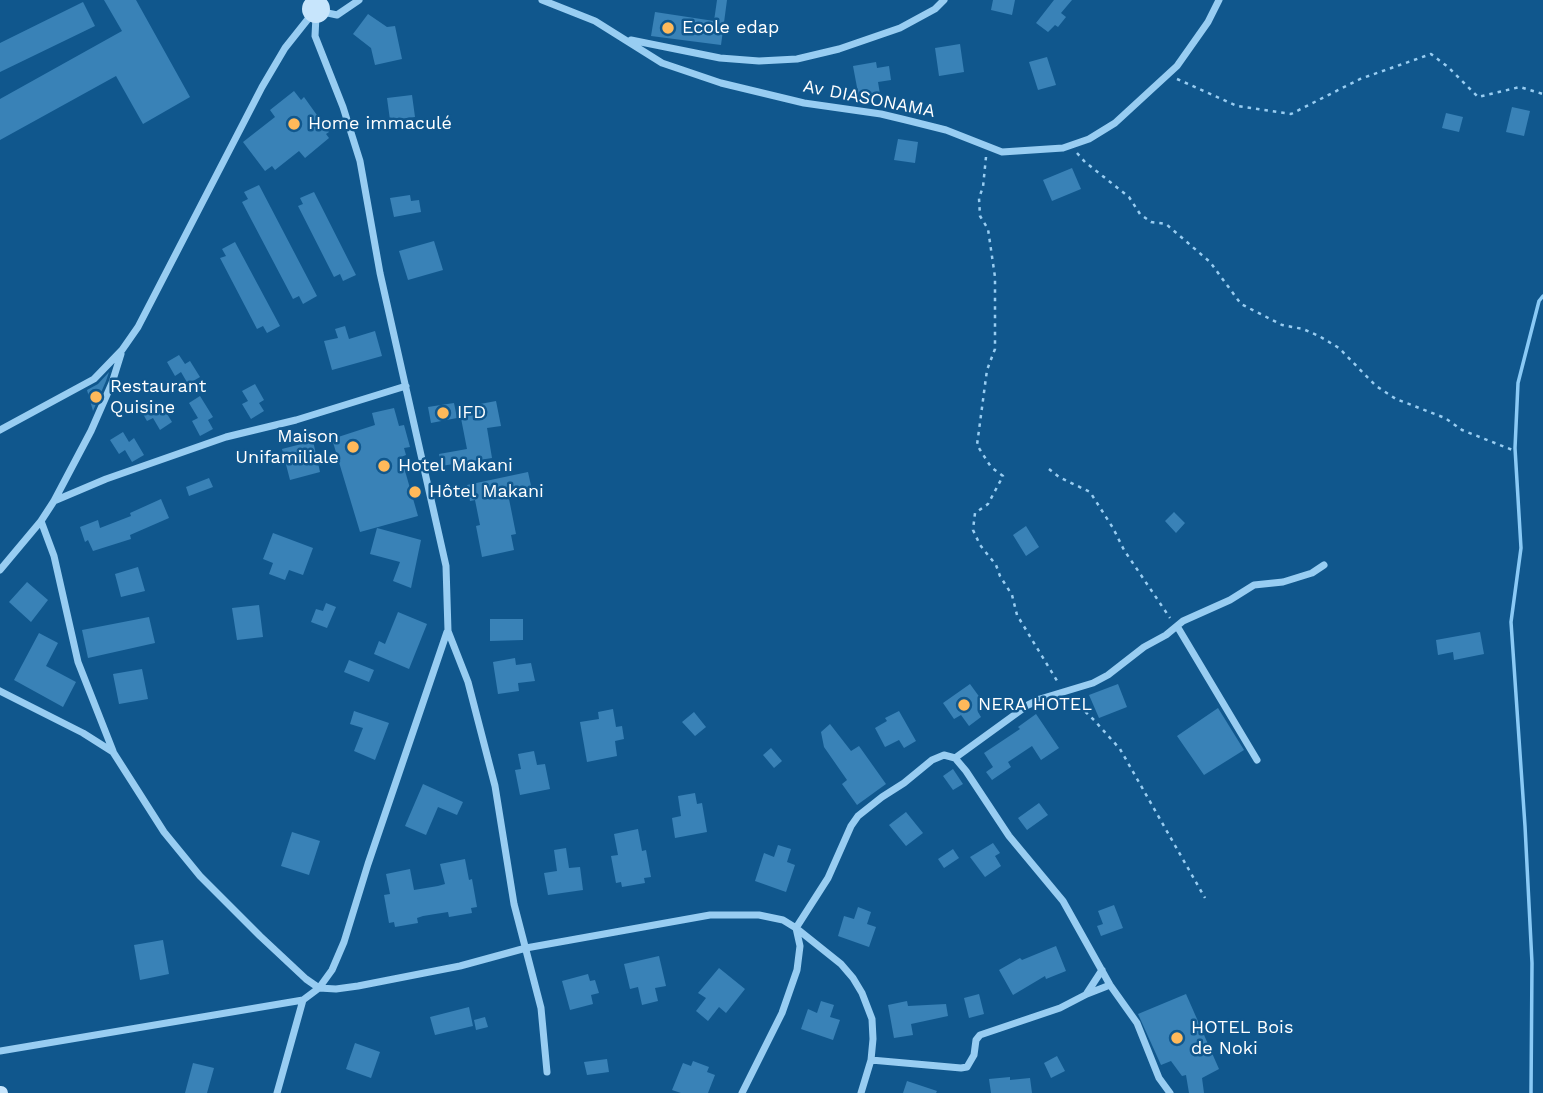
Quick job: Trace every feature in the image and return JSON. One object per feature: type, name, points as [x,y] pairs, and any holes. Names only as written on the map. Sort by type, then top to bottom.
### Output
[{"type":"street","points":[[317,7],[337,15],[359,0]]},
{"type":"street","name":"Av DIASONAMA","points":[[542,0],[595,21],[662,63],[721,83],[804,103],[881,114],[946,130],[1002,152],[1035,152],[1071,145],[1089,139],[1115,123],[1186,55],[1219,0]]},
{"type":"street","points":[[626,39],[720,58],[760,61],[797,59],[839,50],[900,28],[935,9],[944,0]]},
{"type":"street","points":[[0,430],[94,379],[122,351],[138,327],[262,87],[285,48],[317,7]]},
{"type":"street","points":[[317,7],[315,36],[343,107],[360,161],[380,273],[446,566],[448,631],[468,682],[495,786],[514,904],[541,1007],[547,1072]]},
{"type":"street","points":[[0,570],[41,522],[54,501],[91,431],[112,383],[122,351]]},
{"type":"street","points":[[54,501],[106,479],[226,438],[296,420],[406,386]]},
{"type":"street","points":[[41,522],[54,556],[78,662],[113,752],[164,831],[200,876],[306,979],[319,988],[336,989],[460,966],[526,948],[710,915],[759,915],[783,920],[796,928],[841,964],[862,993],[872,1019],[871,1060],[861,1093]]},
{"type":"street","points":[[955,758],[1021,709],[1040,699],[1108,676],[1144,646],[1254,585],[1283,582],[1312,573],[1324,565]]},
{"type":"street","points":[[1177,626],[1258,760]]},
{"type":"street","points":[[0,1051],[303,1000],[319,988],[332,970],[344,942],[448,631]]},
{"type":"street","points":[[0,691],[83,733],[113,752]]},
{"type":"street","points":[[742,1093],[782,1013],[797,970],[800,946],[796,928],[828,878],[851,826],[858,816],[932,760],[944,755],[955,758],[1009,836],[1063,901],[1110,985],[1137,1023],[1159,1078],[1170,1093]]},
{"type":"street","points":[[1087,994],[1102,970]]},
{"type":"street","points":[[871,1060],[967,1067],[980,1035],[1060,1008],[1110,985]]},
{"type":"street","points":[[276,1093],[303,1000]]},
{"type":"path","points":[[1168,75],[1237,106],[1291,114],[1360,79],[1431,54],[1478,97],[1520,87],[1543,94]]},
{"type":"path","points":[[1071,145],[1085,162],[1129,197],[1140,214],[1151,222],[1166,224],[1210,262],[1241,304],[1282,325],[1303,329],[1319,336],[1339,348],[1376,386],[1396,399],[1445,418],[1462,430],[1515,451]]},
{"type":"path","points":[[986,147],[983,187],[979,198],[980,216],[988,229],[995,277],[995,349],[987,370],[977,445],[990,467],[1003,476],[988,504],[975,513],[973,530],[1012,595],[1017,615],[1065,692],[1120,750],[1206,898]]},
{"type":"path","points":[[1049,469],[1090,492],[1144,582],[1177,626]]},
{"type":"building","points":[[104,0],[136,0],[190,97],[143,124],[116,76],[0,140],[0,99],[122,31]]},
{"type":"building","name":"Ecole edap","points":[[717,0],[727,0],[721,45],[651,36],[655,12],[714,21]]},
{"type":"building","points":[[993,0],[1015,0],[1012,15],[991,10]]},
{"type":"building","points":[[1054,0],[1072,0],[1061,13],[1066,17],[1058,27],[1055,25],[1048,32],[1036,23]]},
{"type":"building","points":[[83,2],[95,26],[0,72],[0,43]]},
{"type":"building","points":[[368,14],[387,27],[395,26],[402,59],[375,65],[371,48],[353,34]]},
{"type":"building","points":[[960,44],[964,72],[939,76],[935,48]]},
{"type":"building","points":[[1047,57],[1056,85],[1038,90],[1029,62]]},
{"type":"building","points":[[876,62],[877,68],[889,66],[891,80],[878,82],[880,94],[859,98],[853,66]]},
{"type":"building","name":"Home immaculé","points":[[294,91],[301,100],[304,97],[329,132],[326,134],[329,138],[305,158],[299,151],[275,170],[272,166],[265,171],[243,142],[275,117],[270,110]]},
{"type":"building","points":[[412,95],[415,117],[390,120],[387,98]]},
{"type":"building","points":[[1512,107],[1530,111],[1524,136],[1506,132]]},
{"type":"building","points":[[1446,113],[1463,117],[1459,132],[1442,128]]},
{"type":"building","points":[[898,139],[918,142],[915,163],[894,160]]},
{"type":"building","points":[[1072,168],[1081,189],[1052,201],[1043,180]]},
{"type":"building","points":[[259,185],[317,296],[303,304],[299,296],[293,299],[242,202],[248,199],[244,192]]},
{"type":"building","points":[[314,192],[356,275],[343,281],[340,274],[334,277],[298,206],[303,204],[300,198]]},
{"type":"building","points":[[410,195],[411,201],[419,200],[421,212],[394,217],[390,198]]},
{"type":"building","points":[[434,241],[443,270],[408,280],[399,251]]},
{"type":"building","points":[[235,242],[280,326],[267,333],[263,326],[257,329],[220,258],[226,256],[222,249]]},
{"type":"building","points":[[345,326],[349,339],[375,331],[382,356],[332,370],[324,341],[338,338],[335,329]]},
{"type":"building","points":[[179,355],[185,364],[190,361],[200,377],[188,384],[181,372],[175,376],[167,362]]},
{"type":"building","points":[[109,372],[93,411],[87,390],[98,384]]},
{"type":"building","points":[[255,384],[264,400],[259,403],[264,411],[251,419],[242,404],[248,401],[242,391]]},
{"type":"building","points":[[200,396],[213,417],[208,420],[213,429],[200,436],[192,421],[198,418],[189,403]]},
{"type":"building","points":[[151,400],[157,409],[162,406],[172,422],[160,430],[153,418],[147,421],[139,407]]},
{"type":"building","points":[[496,401],[501,426],[487,428],[492,458],[441,466],[439,454],[467,449],[459,408]]},
{"type":"building","name":"IFD","points":[[454,403],[457,418],[431,423],[428,407]]},
{"type":"building","name":"Hotel Makani","points":[[394,408],[399,426],[404,425],[410,447],[404,448],[406,455],[401,457],[418,516],[360,532],[332,439],[375,425],[372,413]]},
{"type":"building","points":[[123,432],[129,442],[134,438],[144,455],[132,462],[125,450],[119,454],[110,440]]},
{"type":"building","points":[[313,441],[320,472],[290,480],[282,449]]},
{"type":"building","points":[[528,472],[532,490],[508,494],[516,534],[511,535],[514,550],[482,557],[476,526],[480,525],[475,500],[470,501],[467,485]]},
{"type":"building","points":[[209,478],[213,487],[189,496],[186,487]]},
{"type":"building","points":[[161,499],[169,518],[130,535],[131,539],[93,551],[88,540],[85,542],[80,527],[98,520],[100,528],[131,516],[130,513]]},
{"type":"building","points":[[1174,512],[1185,523],[1176,533],[1165,521]]},
{"type":"building","points":[[1026,526],[1039,547],[1026,556],[1013,535]]},
{"type":"building","points":[[377,528],[421,540],[411,588],[393,581],[400,562],[370,554]]},
{"type":"building","points":[[273,533],[313,548],[303,575],[289,570],[285,580],[269,574],[273,563],[263,559]]},
{"type":"building","points":[[138,567],[145,591],[121,597],[115,574]]},
{"type":"building","points":[[27,582],[48,600],[31,622],[9,602]]},
{"type":"building","points":[[326,603],[336,607],[327,628],[311,622],[316,609],[323,611]]},
{"type":"building","points":[[259,605],[263,637],[237,640],[232,608]]},
{"type":"building","points":[[398,612],[427,624],[409,669],[374,654],[379,641],[385,644]]},
{"type":"building","points":[[149,617],[155,643],[88,658],[82,630]]},
{"type":"building","points":[[490,619],[523,619],[523,640],[490,641]]},
{"type":"building","points":[[1480,632],[1484,654],[1454,660],[1453,652],[1438,655],[1436,640]]},
{"type":"building","points":[[39,633],[58,643],[46,666],[76,682],[63,707],[14,680]]},
{"type":"building","points":[[515,658],[516,665],[531,663],[535,681],[518,683],[519,691],[498,694],[493,662]]},
{"type":"building","points":[[349,660],[374,670],[369,682],[344,672]]},
{"type":"building","points":[[142,669],[148,699],[119,704],[113,674]]},
{"type":"building","name":"NERA HOTEL","points":[[970,684],[986,706],[978,712],[981,717],[969,726],[961,715],[954,719],[943,703]]},
{"type":"building","points":[[1118,684],[1127,707],[1099,718],[1089,695]]},
{"type":"building","points":[[1218,708],[1244,750],[1204,775],[1177,736]]},
{"type":"building","points":[[613,709],[616,727],[622,726],[624,739],[615,741],[617,756],[587,762],[580,722],[599,719],[598,712]]},
{"type":"building","points":[[354,711],[389,723],[375,760],[354,751],[363,728],[350,724]]},
{"type":"building","points":[[899,711],[916,741],[904,748],[899,740],[885,747],[875,728],[887,721],[885,718]]},
{"type":"building","points":[[694,712],[706,727],[695,736],[682,722]]},
{"type":"building","points":[[1036,714],[1059,748],[1041,760],[1032,746],[1008,762],[1011,767],[992,780],[986,772],[993,767],[984,753],[1020,729],[1018,727]]},
{"type":"building","points":[[830,724],[851,751],[859,746],[886,784],[857,805],[842,784],[847,780],[824,747],[821,732]]},
{"type":"building","points":[[771,748],[782,761],[774,768],[763,755]]},
{"type":"building","points":[[534,751],[537,765],[545,764],[550,789],[520,795],[515,770],[521,769],[518,754]]},
{"type":"building","points":[[953,769],[963,784],[953,790],[943,776]]},
{"type":"building","points":[[423,784],[463,802],[457,815],[438,807],[426,835],[405,826]]},
{"type":"building","points":[[695,793],[697,804],[702,803],[707,832],[675,838],[672,818],[681,816],[678,796]]},
{"type":"building","points":[[1039,803],[1048,815],[1027,830],[1018,818]]},
{"type":"building","points":[[906,812],[923,833],[906,846],[889,825]]},
{"type":"building","points":[[638,829],[642,851],[646,850],[651,877],[644,878],[645,883],[622,887],[621,882],[616,883],[611,856],[618,855],[614,834]]},
{"type":"building","points":[[292,832],[320,841],[309,875],[281,866]]},
{"type":"building","points":[[993,843],[1000,853],[995,856],[1001,866],[985,877],[970,857]]},
{"type":"building","points":[[778,845],[791,849],[787,862],[795,865],[786,892],[755,881],[764,853],[774,857]]},
{"type":"building","points":[[566,848],[569,868],[580,867],[583,890],[548,895],[544,873],[557,871],[554,850]]},
{"type":"building","points":[[953,849],[959,858],[944,868],[938,859]]},
{"type":"building","points":[[465,859],[477,907],[471,908],[472,913],[449,917],[448,912],[423,916],[417,918],[418,923],[395,927],[394,922],[389,923],[384,895],[390,894],[386,874],[410,869],[414,890],[438,886],[445,884],[440,864]]},
{"type":"building","points":[[1114,905],[1123,928],[1101,936],[1097,926],[1103,924],[1098,911]]},
{"type":"building","points":[[858,907],[871,912],[867,924],[876,927],[869,947],[838,936],[844,916],[854,919]]},
{"type":"building","points":[[163,940],[169,974],[140,980],[134,945]]},
{"type":"building","points":[[1056,946],[1066,971],[1046,979],[1045,976],[1013,995],[999,970],[1020,958],[1022,960]]},
{"type":"building","points":[[659,956],[666,986],[655,988],[658,1001],[642,1005],[638,987],[630,989],[624,964]]},
{"type":"building","points":[[719,968],[745,989],[726,1013],[719,1007],[708,1021],[696,1011],[706,998],[698,993]]},
{"type":"building","points":[[588,974],[590,981],[595,980],[599,993],[591,995],[593,1004],[570,1010],[562,981]]},
{"type":"building","points":[[979,994],[984,1014],[969,1018],[964,998]]},
{"type":"building","name":"HOTEL Bois de Noki","points":[[1186,994],[1219,1069],[1202,1078],[1204,1093],[1189,1093],[1186,1075],[1182,1076],[1171,1061],[1161,1065],[1138,1014]]},
{"type":"building","points":[[821,1001],[834,1005],[830,1017],[840,1020],[833,1040],[801,1029],[808,1009],[817,1013]]},
{"type":"building","points":[[907,1001],[908,1006],[946,1004],[948,1016],[911,1024],[913,1035],[894,1038],[888,1005]]},
{"type":"building","points":[[469,1007],[473,1026],[435,1035],[430,1017]]},
{"type":"building","points":[[485,1017],[488,1027],[476,1030],[474,1020]]},
{"type":"building","points":[[355,1043],[380,1052],[371,1078],[346,1069]]},
{"type":"building","points":[[1057,1056],[1065,1071],[1051,1078],[1044,1063]]},
{"type":"building","points":[[607,1059],[609,1072],[587,1075],[584,1062]]},
{"type":"building","points":[[693,1061],[709,1067],[707,1072],[715,1075],[708,1093],[681,1093],[672,1090],[683,1063],[691,1066]]},
{"type":"building","points":[[193,1063],[214,1068],[207,1093],[185,1093]]},
{"type":"building","points":[[1010,1077],[1010,1080],[1030,1078],[1032,1093],[991,1093],[989,1079]]},
{"type":"building","points":[[907,1081],[937,1091],[903,1093]]},
{"type":"waterway","points":[[1531,1093],[1532,963],[1511,622],[1521,548],[1515,448],[1518,383],[1539,301],[1543,296]]},
{"type":"place","name":"Ecole edap","points":[[668,28]]},
{"type":"place","name":"Home immaculé","points":[[294,124]]},
{"type":"place","name":"Restaurant Quisine","points":[[96,397]]},
{"type":"place","name":"IFD","points":[[443,413]]},
{"type":"place","name":"Maison Unifamiliale","points":[[353,447]]},
{"type":"place","name":"Hotel Makani","points":[[384,466]]},
{"type":"place","name":"Hôtel Makani","points":[[415,492]]},
{"type":"place","name":"NERA HOTEL","points":[[964,705]]},
{"type":"place","name":"HOTEL Bois de Noki","points":[[1177,1038]]}]
